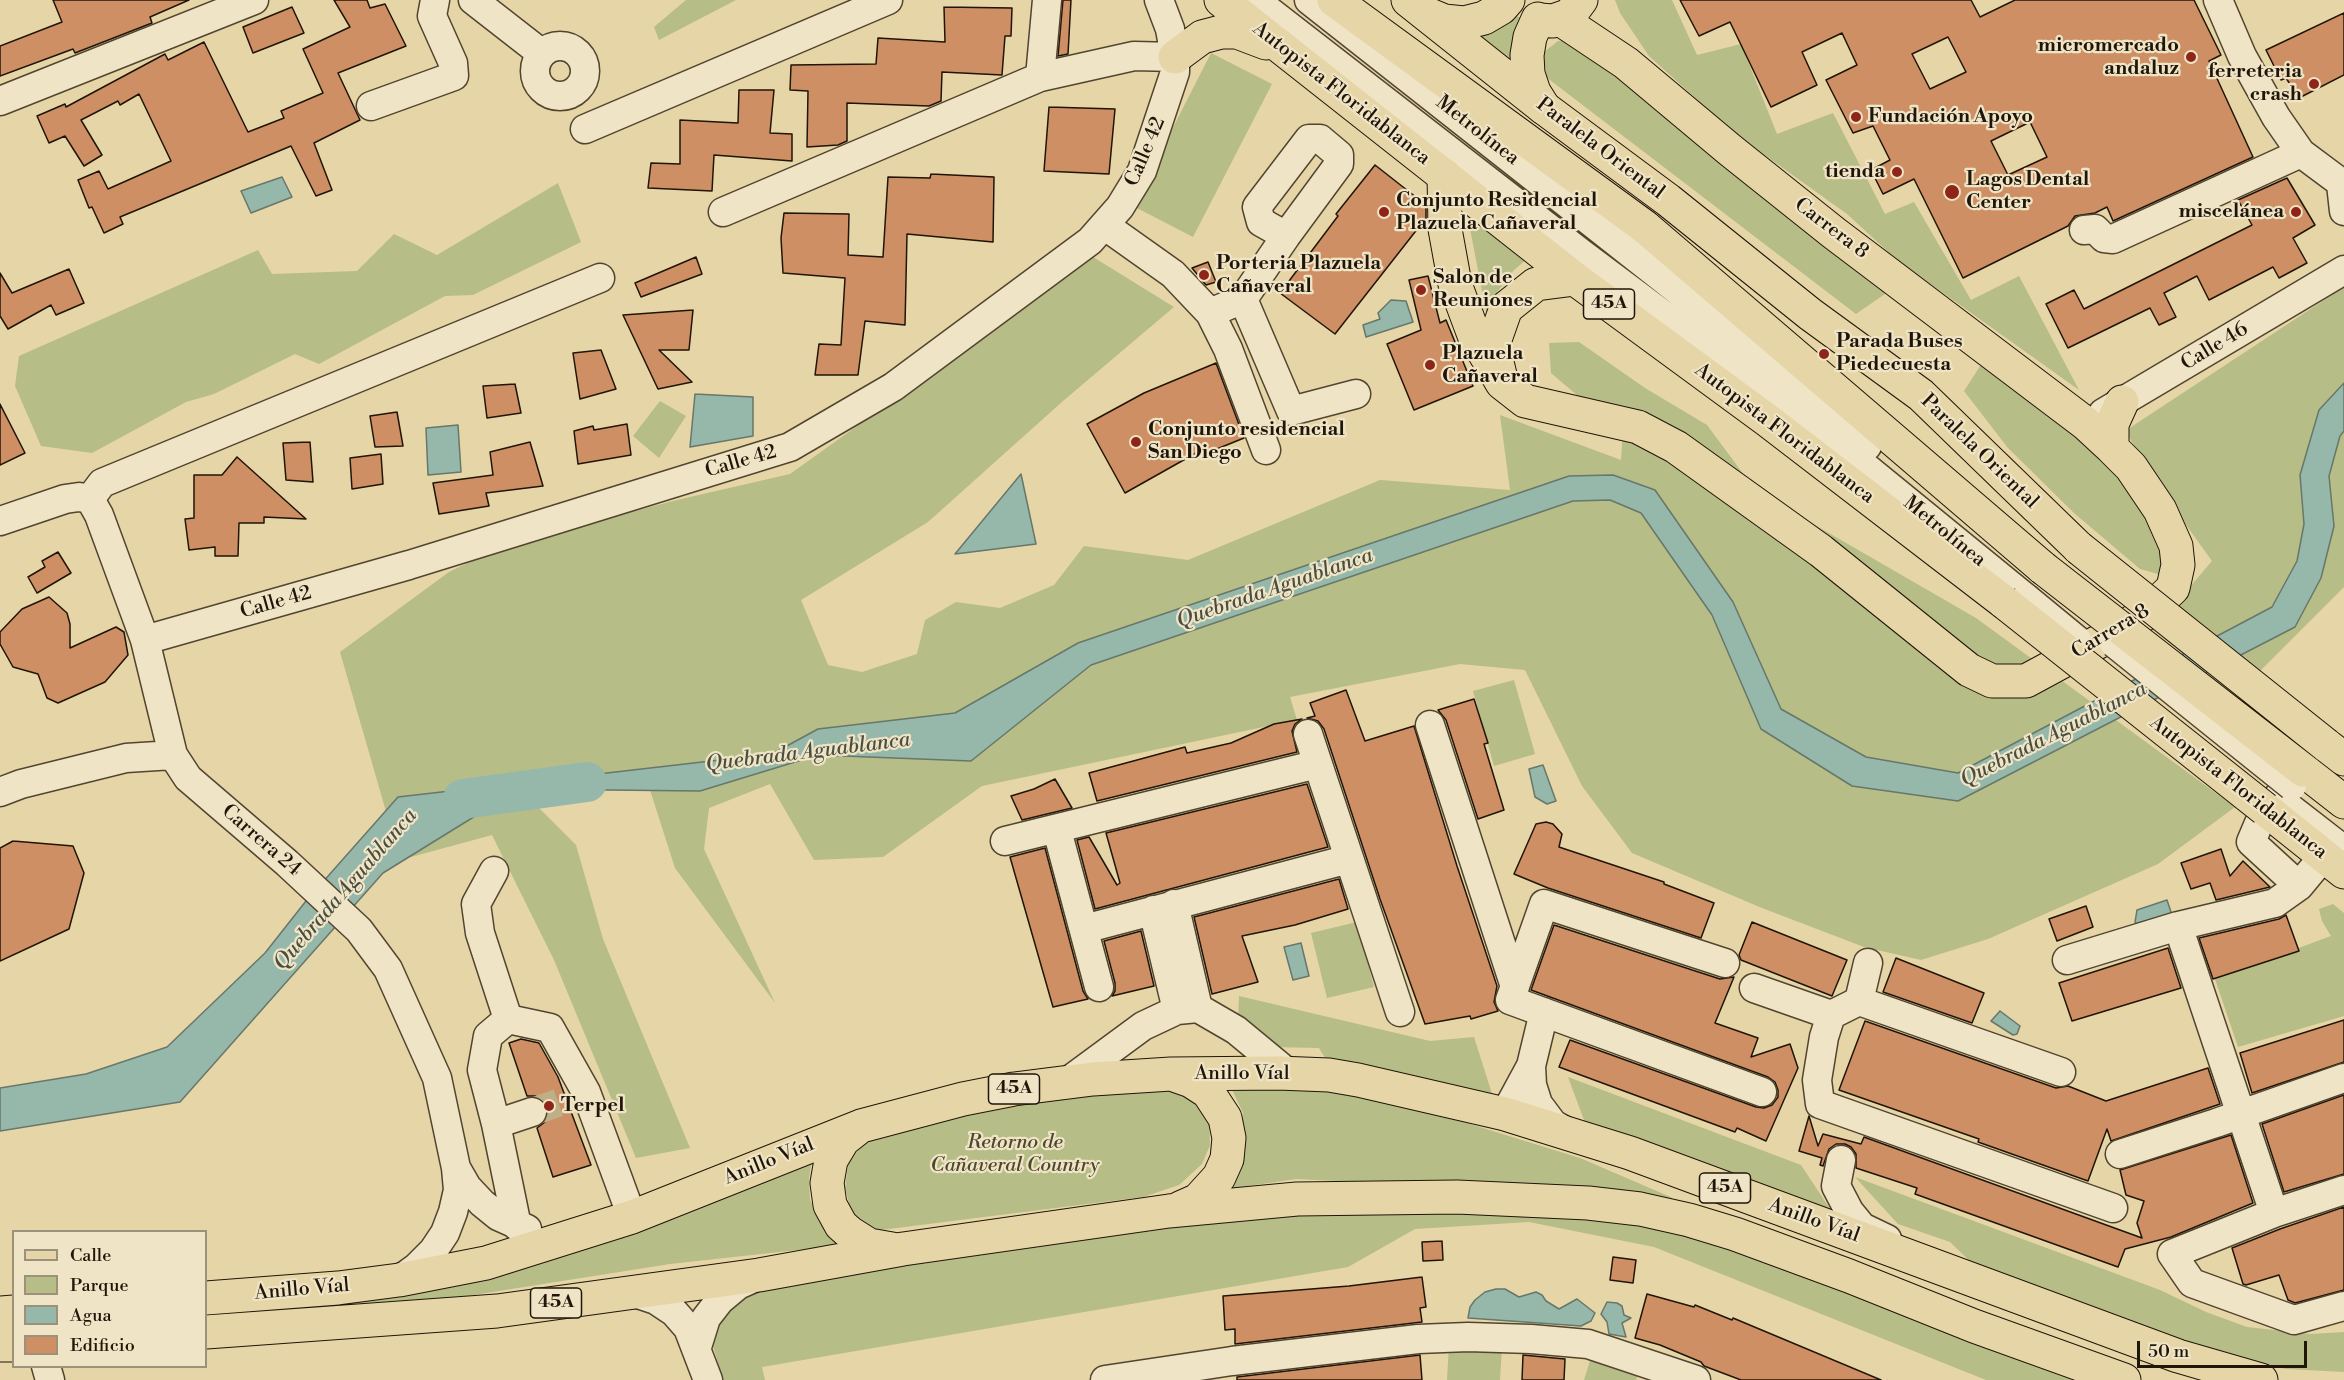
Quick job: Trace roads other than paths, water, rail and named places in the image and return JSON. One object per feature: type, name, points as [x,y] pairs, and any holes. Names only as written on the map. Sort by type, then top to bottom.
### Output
[{"type":"main road","name":"Autopista Floridablanca","points":[[1221,0],[1575,279],[1767,420],[2028,587],[2284,791],[2339,864]]},
{"type":"main road","name":"Autopista Floridablanca","points":[[1334,0],[1645,227],[2028,587],[2284,791],[2344,802]]},
{"type":"main road","points":[[1416,7],[1444,21],[1464,23],[1484,18],[1501,8],[1508,0]]},
{"type":"main road","name":"Carrera 8","points":[[1592,0],[1626,63]]},
{"type":"main road","name":"Paralela Oriental","points":[[1416,7],[1668,200],[1809,314],[1922,395],[2079,548],[2338,751]]},
{"type":"main road","points":[[1545,108],[1534,92],[1528,65],[1530,37],[1549,10]]},
{"type":"main road","name":"Carrera 8","points":[[1444,175],[1445,230],[1455,284],[1474,335],[1502,382],[1525,401],[1638,427],[1676,447],[1821,551],[1968,670],[1992,681],[2026,681],[2113,634],[2148,612],[2173,588],[2178,565],[2176,546],[2154,502],[2131,466],[2112,448],[2085,423],[1834,233],[1626,63],[1549,10]]},
{"type":"main road","points":[[1175,57],[1202,37],[1221,32],[1246,35],[1287,52]]},
{"type":"main road","points":[[1502,382],[1493,345],[1506,308],[1536,284],[1575,279]]},
{"type":"main road","points":[[2112,448],[2112,424],[2122,402]]},
{"type":"main road","name":"Anillo Víal","points":[[207,1298],[338,1288],[399,1280],[486,1263],[632,1217],[861,1126],[963,1099],[1067,1082],[1171,1074],[1288,1073],[1358,1080],[1505,1114],[1629,1153],[2178,1356],[2262,1380]]},
{"type":"main road","points":[[1169,1211],[1198,1200],[1213,1186],[1227,1159],[1229,1138],[1225,1118],[1208,1092],[1191,1080],[1171,1074]]},
{"type":"main road","points":[[861,1126],[843,1140],[831,1160],[827,1183],[830,1205],[841,1225],[859,1240],[880,1248],[903,1249]]},
{"type":"main road","name":"Anillo Víal","points":[[207,1332],[496,1311],[759,1275],[903,1249],[1169,1211],[1297,1199],[1399,1197],[1549,1201],[1640,1209],[1689,1220],[1735,1234],[1974,1326],[2124,1380]]},
{"type":"street","points":[[0,101],[254,0]]},
{"type":"street","points":[[371,106],[454,76],[453,63],[432,16],[435,0]]},
{"type":"street","points":[[473,0],[541,53]]},
{"type":"street","points":[[585,129],[888,0]]},
{"type":"street","points":[[1040,77],[1047,0]]},
{"type":"street","name":"Calle 42","points":[[145,640],[409,565],[790,447],[893,387],[1090,241],[1120,207],[1142,171],[1175,72],[1170,29],[1159,0]]},
{"type":"street","name":"Metrolínea","points":[[1255,0],[1581,253],[2028,587]]},
{"type":"street","name":"Metrolínea","points":[[1309,0],[1789,378],[2028,587]]},
{"type":"street","points":[[2218,0],[2242,56],[2276,117],[2301,153],[2343,193]]},
{"type":"street","points":[[723,212],[1040,77],[1134,56],[1175,57]]},
{"type":"street","points":[[2084,230],[2095,229],[2104,238],[2113,238],[2301,153]]},
{"type":"street","points":[[1104,225],[1173,274],[1210,313],[1228,349],[1266,450]]},
{"type":"street","points":[[1210,313],[1242,299],[1286,236]]},
{"type":"street","name":"Calle 46","points":[[2085,423],[2344,270]]},
{"type":"street","points":[[0,521],[65,499],[79,497],[90,499],[102,483],[600,278]]},
{"type":"street","points":[[1242,299],[1291,411],[1356,394]]},
{"type":"street","name":"Carrera 24","points":[[90,499],[99,515],[145,640],[173,755],[188,778],[287,863],[359,930],[388,969],[437,1078],[456,1168],[458,1190],[445,1233],[433,1251],[399,1280]]},
{"type":"street","points":[[1430,725],[1515,987]]},
{"type":"street","points":[[1308,734],[1400,1012]]},
{"type":"street","points":[[0,792],[21,784],[126,758],[173,755]]},
{"type":"street","points":[[1005,841],[1318,764]]},
{"type":"street","points":[[2299,886],[2251,842],[2284,791],[2344,827]]},
{"type":"street","points":[[1057,830],[1099,987]]},
{"type":"street","points":[[1084,929],[1349,859]]},
{"type":"street","points":[[2067,960],[2178,926],[2275,903],[2299,886],[2339,864]]},
{"type":"street","points":[[494,872],[476,904],[480,933],[508,1019]]},
{"type":"street","points":[[1725,963],[1544,904],[1510,1000],[1762,1092]]},
{"type":"street","points":[[1163,907],[1188,1009]]},
{"type":"street","points":[[2178,926],[2274,1213]]},
{"type":"street","points":[[1859,1001],[1868,963]]},
{"type":"street","points":[[1754,988],[1831,1015],[1859,1001],[2061,1072]]},
{"type":"street","points":[[1067,1082],[1143,1026],[1188,1009],[1236,1030],[1288,1073]]},
{"type":"street","points":[[1505,1114],[1531,1066],[1544,1012]]},
{"type":"street","points":[[1831,1015],[1817,1080],[1820,1104],[2114,1208]]},
{"type":"street","points":[[508,1019],[488,1036],[482,1070],[496,1124],[517,1226]]},
{"type":"street","points":[[508,1019],[550,1028],[576,1096],[632,1217]]},
{"type":"street","points":[[1531,1066],[1532,1085],[1538,1104],[1553,1124],[1574,1136]]},
{"type":"street","points":[[437,1078],[482,1070]]},
{"type":"street","points":[[2120,1154],[2344,1078]]},
{"type":"street","points":[[496,1124],[532,1112]]},
{"type":"street","points":[[1855,1117],[1843,1153],[1836,1186],[1849,1211],[1862,1227],[1945,1269]]},
{"type":"street","name":"Carrera 24","points":[[456,1168],[467,1187],[498,1216],[517,1226],[546,1234],[577,1234]]},
{"type":"street","points":[[2344,1190],[2274,1213],[2172,1254],[2192,1283],[2294,1320],[2344,1306]]},
{"type":"street","points":[[697,1347],[706,1318],[720,1300],[738,1285],[759,1275]]},
{"type":"street","points":[[635,1293],[656,1300],[674,1312],[688,1328],[708,1380]]},
{"type":"street","points":[[1105,1380],[1193,1374],[1418,1339],[1531,1339],[1588,1344],[1696,1380]]},
{"type":"water","points":[[282,177],[292,197],[251,213],[241,191]]},
{"type":"water","points":[[1391,300],[1406,301],[1413,322],[1366,337],[1363,325],[1380,319],[1378,313]]},
{"type":"water","points":[[2344,383],[2344,431],[2340,436],[2329,476],[2334,526],[2321,578],[2295,627],[1958,801],[1852,786],[1761,729],[1712,615],[1641,513],[1610,500],[1573,501],[1091,665],[971,761],[818,755],[700,791],[519,789],[383,873],[180,1102],[0,1131],[0,1088],[86,1074],[167,1047],[265,953],[306,901],[398,797],[772,754],[818,729],[955,713],[1078,643],[1569,476],[1613,475],[1655,490],[1733,602],[1781,709],[1866,757],[1958,773],[2272,607],[2297,561],[2304,524],[2300,475],[2319,410]]},
{"type":"water","points":[[695,394],[753,397],[753,436],[690,447]]},
{"type":"water","points":[[458,425],[461,472],[428,475],[426,428]]},
{"type":"water","points":[[1021,474],[1036,544],[955,554]]},
{"type":"water","points":[[1543,765],[1556,801],[1547,804],[1535,797],[1529,769]]},
{"type":"water","points":[[2167,900],[2172,915],[2138,925],[2135,922],[2137,910]]},
{"type":"water","points":[[1301,943],[1309,976],[1293,980],[1284,947]]},
{"type":"water","points":[[2000,1011],[2020,1026],[2017,1034],[2013,1035],[1991,1021]]},
{"type":"water","points":[[1505,1289],[1519,1297],[1536,1292],[1559,1309],[1577,1299],[1595,1313],[1591,1321],[1581,1326],[1468,1318],[1470,1307],[1475,1300],[1485,1292]]},
{"type":"water","points":[[1607,1302],[1622,1306],[1624,1315],[1631,1318],[1622,1323],[1626,1337],[1609,1334],[1607,1322],[1601,1314]]},
{"type":"waterway","name":"Quebrada Aguablanca","points":[[463,799],[587,782]]},
{"type":"tunnel","points":[[532,1112],[566,1100]]},
{"type":"place","name":"micromercado andaluz","points":[[2191,57]]},
{"type":"place","name":"ferreteria crash","points":[[2314,84]]},
{"type":"place","name":"Fundación Apoyo","points":[[1856,117]]},
{"type":"place","name":"tienda","points":[[1897,172]]},
{"type":"place","name":"Lagos Dental Center","points":[[1952,192]]},
{"type":"place","name":"Conjunto Residencial Plazuela Cañaveral","points":[[1384,212]]},
{"type":"place","name":"miscelánea","points":[[2296,212]]},
{"type":"place","name":"Porteria Plazuela Cañaveral","points":[[1204,275]]},
{"type":"place","name":"Salon de Reuniones","points":[[1421,290]]},
{"type":"place","name":"Parada Buses Piedecuesta","points":[[1824,354]]},
{"type":"place","name":"Plazuela Cañaveral","points":[[1430,365]]},
{"type":"place","name":"Conjunto residencial San Diego","points":[[1136,442]]},
{"type":"place","name":"Terpel","points":[[549,1106]]},
{"type":"park label","name":"Retorno de Cañaveral Country","points":[[1015,1154]]}]
